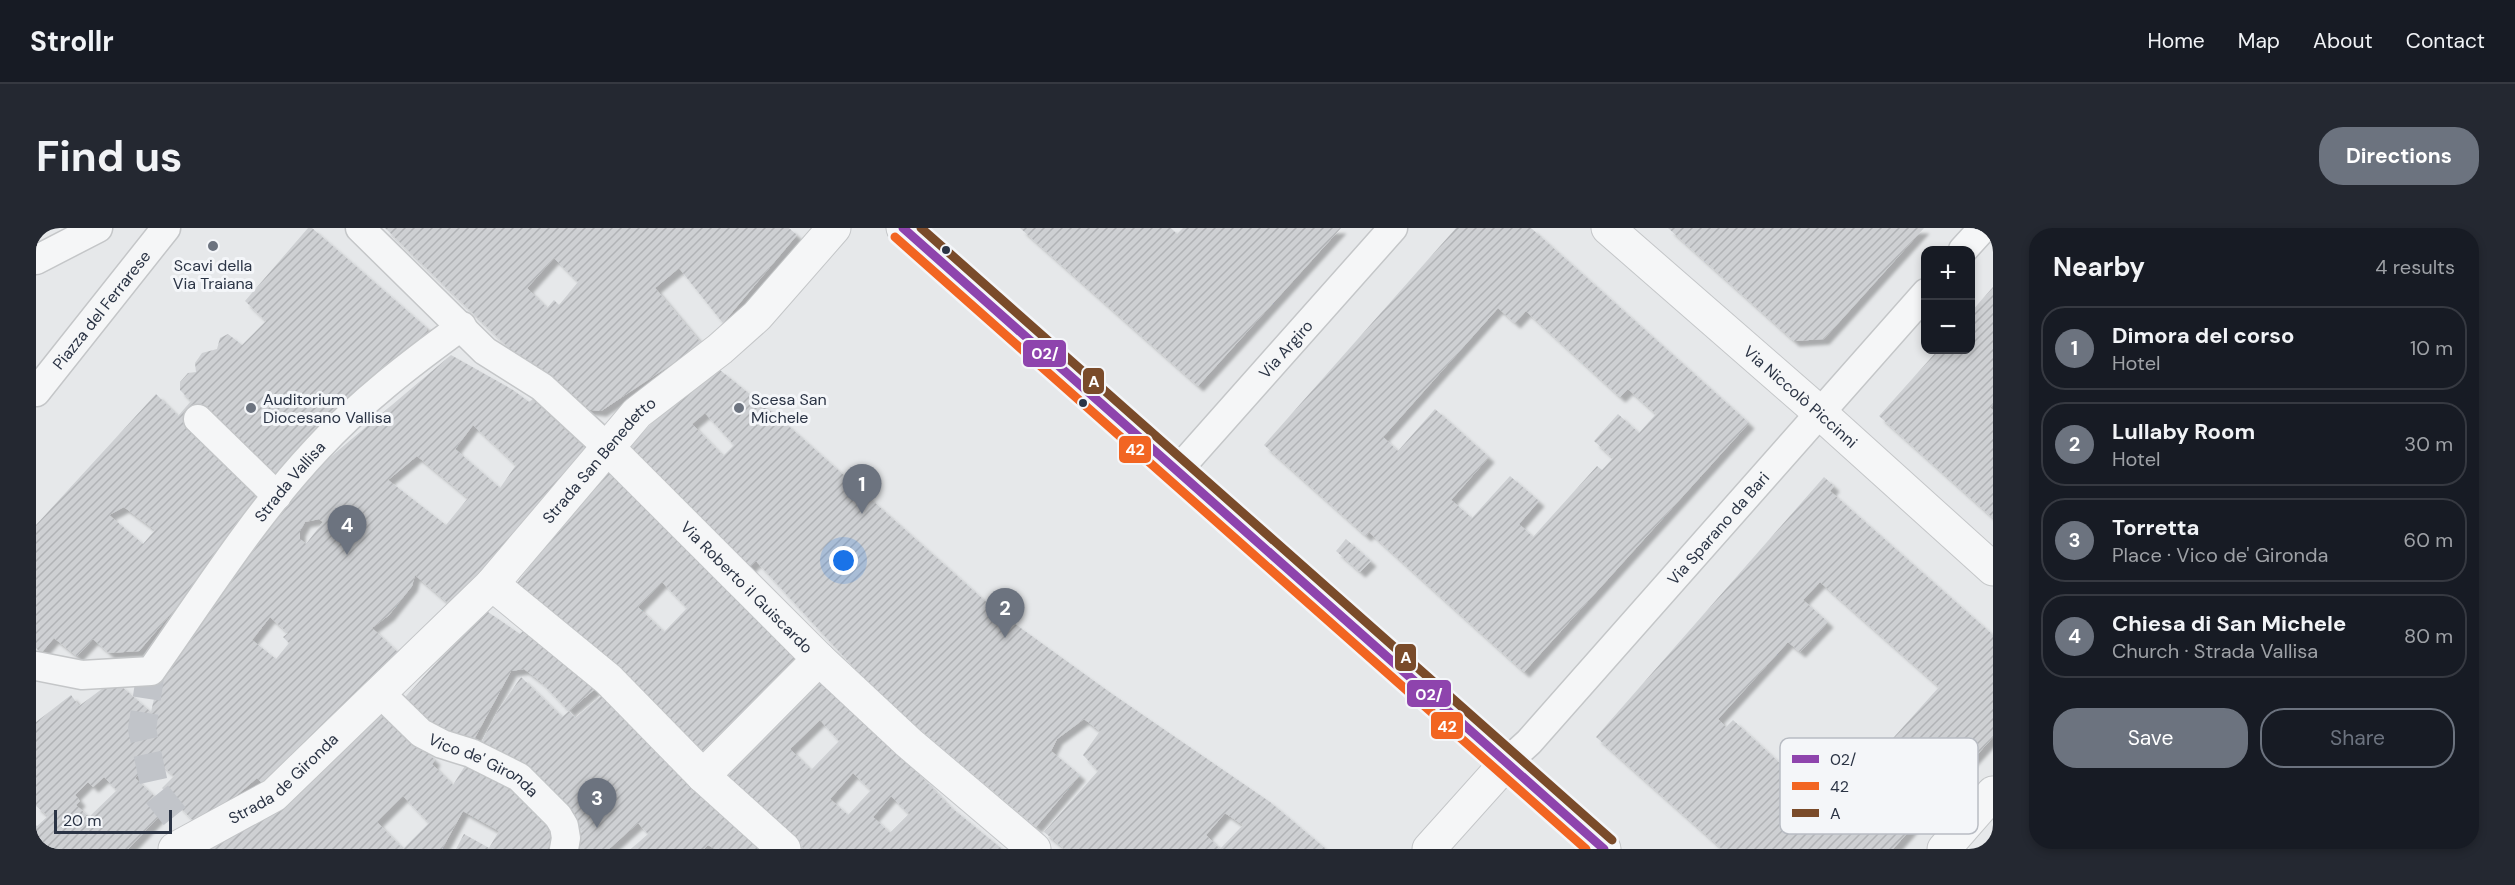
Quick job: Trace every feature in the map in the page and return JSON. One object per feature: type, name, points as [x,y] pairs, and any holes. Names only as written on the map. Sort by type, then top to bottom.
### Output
[{"type":"street","points":[[36,260],[98,228]]},
{"type":"street","name":"Piazza del Ferrarese","points":[[36,392],[166,228]]},
{"type":"street","points":[[360,228],[462,326]]},
{"type":"street","name":"Strada San Benedetto","points":[[380,693],[492,584],[637,413],[758,316],[834,228]]},
{"type":"street","points":[[903,228],[1604,849]]},
{"type":"street","name":"Via Argiro","points":[[1178,470],[1393,228]]},
{"type":"street","name":"Via Niccolò Piccinni","points":[[1608,228],[1819,412],[1993,569]]},
{"type":"street","points":[[1967,246],[1983,228]]},
{"type":"street","name":"Via Sparano da Bari","points":[[1507,762],[1536,734],[1921,299]]},
{"type":"street","name":"Via Roberto il Guiscardo","points":[[462,326],[485,351],[543,387],[607,447],[819,659],[909,743],[1034,849]]},
{"type":"street","name":"Strada Vallisa","points":[[36,666],[82,675],[151,671],[277,496],[317,448],[401,370],[462,326]]},
{"type":"street","points":[[198,419],[277,496]]},
{"type":"street","points":[[492,584],[608,679],[703,776],[784,849]]},
{"type":"street","points":[[703,776],[819,659]]},
{"type":"street","name":"Strada de Gironda","points":[[175,849],[274,795],[380,693]]},
{"type":"street","name":"Vico de' Gironda","points":[[380,693],[421,733],[442,744],[471,753],[519,777],[558,816],[564,826],[566,838],[564,849]]},
{"type":"street","points":[[1429,849],[1507,762]]},
{"type":"street","points":[[1978,810],[1993,793]]},
{"type":"street","points":[[1944,849],[1957,834]]},
{"type":"building","points":[[308,228],[312,228],[427,328],[427,333],[386,364],[320,424],[269,480],[264,498],[139,651],[109,653],[93,639],[77,656],[54,638],[41,653],[36,648],[36,525],[156,394],[178,416],[191,401],[180,390],[180,382],[188,373],[196,372],[195,363],[202,353],[217,349],[220,338],[228,334],[242,345],[266,321],[245,301]],"holes":[[[124,507],[155,530],[143,544],[109,515]]]},
{"type":"building","points":[[385,228],[789,228],[797,235],[723,323],[679,268],[655,288],[702,344],[601,411],[582,409],[550,376],[513,352]],"holes":[[[554,258],[578,282],[559,305],[554,300],[547,308],[527,288]]]},
{"type":"building","points":[[1020,228],[1171,228],[1177,234],[1183,228],[1341,228],[1198,386]]},
{"type":"building","points":[[1456,228],[1531,228],[1749,423],[1524,672],[1369,532],[1366,536],[1264,445]],"holes":[[[1498,308],[1515,323],[1526,311],[1620,397],[1628,389],[1656,414],[1639,433],[1618,414],[1594,441],[1613,458],[1602,470],[1597,466],[1533,537],[1519,524],[1539,501],[1510,476],[1472,518],[1451,500],[1489,457],[1435,409],[1398,451],[1383,437]]]},
{"type":"building","points":[[1668,228],[1924,228],[1824,339],[1794,341]]},
{"type":"building","points":[[1993,287],[1993,404],[1990,408],[1993,410],[1993,518],[1879,416],[1934,354],[1975,354],[1975,307]]},
{"type":"building","points":[[451,355],[513,390],[529,402],[537,396],[595,447],[455,609],[415,575],[412,586],[389,615],[372,628],[404,658],[266,787],[257,778],[199,827],[162,788],[174,776],[154,758],[135,778],[167,808],[128,849],[36,849],[36,827],[48,816],[36,806],[36,722],[71,695],[79,706],[114,680],[151,712],[157,685],[171,659],[301,482]],"holes":[[[473,425],[516,465],[500,488],[455,449]],[[417,456],[468,498],[446,525],[388,480]],[[319,519],[323,522],[306,544],[300,539],[300,531],[305,522]],[[270,617],[288,633],[283,637],[289,643],[276,659],[252,640]],[[104,777],[117,790],[89,817],[76,805],[80,801],[75,795],[88,782],[93,787]]]},
{"type":"building","points":[[720,370],[783,421],[993,608],[1108,691],[1270,802],[1326,849],[1220,849],[1065,849],[1044,832],[1098,771],[1083,755],[1100,731],[1084,719],[1057,739],[1051,751],[1080,775],[1036,827],[878,694],[756,561],[748,569],[626,450],[659,416]],"holes":[[[705,413],[734,445],[723,456],[692,424]],[[1225,813],[1243,825],[1220,849],[1206,835]]]},
{"type":"building","points":[[613,468],[804,659],[709,757],[600,651],[517,583],[570,514]],"holes":[[[662,582],[687,608],[664,632],[638,607]]]},
{"type":"building","points":[[1824,477],[1834,486],[1830,491],[1993,635],[1993,737],[1978,754],[1978,738],[1893,738],[1939,687],[1820,582],[1803,600],[1828,622],[1800,652],[1788,642],[1718,719],[1726,727],[1733,720],[1780,763],[1780,834],[1906,834],[1893,849],[1722,849],[1596,737]]},
{"type":"building","points":[[1346,539],[1371,561],[1360,572],[1336,551]]},
{"type":"building","points":[[482,612],[488,612],[520,634],[524,630],[596,688],[569,711],[540,681],[524,669],[511,671],[472,743],[425,724],[400,703]]},
{"type":"building","points":[[521,677],[562,717],[569,711],[575,718],[603,694],[762,849],[715,849],[708,845],[704,849],[631,849],[648,834],[638,823],[609,849],[573,849],[569,844],[588,825],[581,830],[557,802],[481,743],[497,712]]},
{"type":"building","points":[[817,677],[899,753],[948,805],[1002,849],[805,849],[778,829],[720,774]],"holes":[[[820,720],[839,741],[811,770],[790,749]],[[853,773],[871,790],[848,815],[830,799]],[[891,796],[909,814],[890,833],[873,817]]]},
{"type":"building","points":[[382,708],[435,760],[432,764],[453,785],[468,761],[527,793],[558,835],[547,849],[456,849],[464,834],[489,848],[499,831],[463,811],[442,849],[403,849],[207,849]],"holes":[[[403,796],[429,823],[403,849],[377,822]]]},
{"type":"tunnel","points":[[151,671],[142,729],[156,793],[193,839]]},
{"type":"transit line","name":"02/","points":[[903,228],[1604,849]]},
{"type":"transit line","name":"A","points":[[921,228],[1612,840]]},
{"type":"transit line","name":"42","points":[[895,237],[1586,849]]},
{"type":"place","name":"Scavi della Via Traiana","points":[[213,246]]},
{"type":"place","name":"Auditorium Diocesano Vallisa","points":[[251,408]]},
{"type":"place","name":"Scesa San Michele","points":[[739,408]]},
{"type":"place","name":"Dimora del corso","points":[[862,514]]},
{"type":"place","name":"Chiesa di San Michele","points":[[347,555]]},
{"type":"place","name":"Lullaby Room","points":[[1005,638]]},
{"type":"place","name":"Torretta","points":[[597,828]]}]
